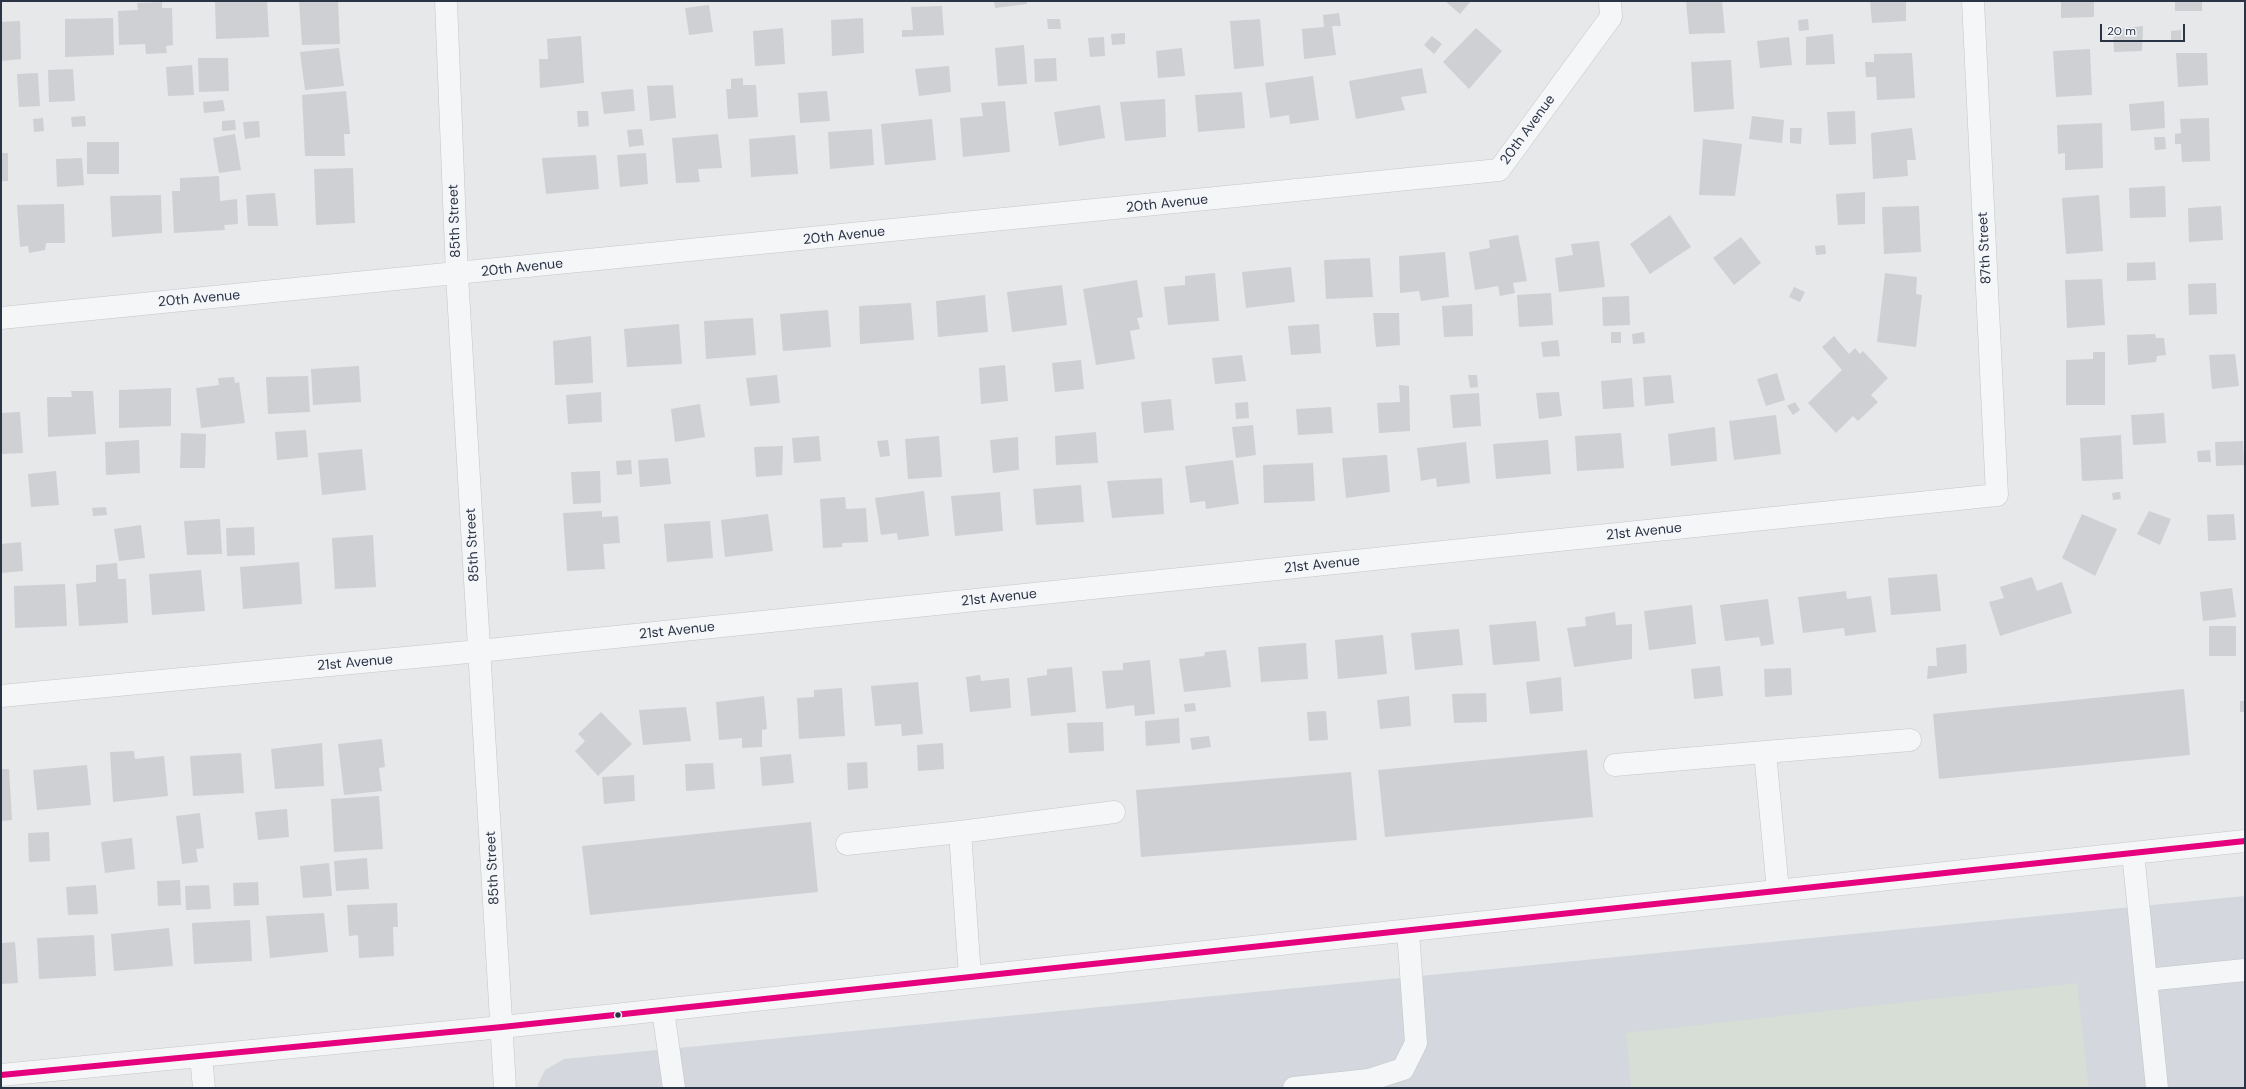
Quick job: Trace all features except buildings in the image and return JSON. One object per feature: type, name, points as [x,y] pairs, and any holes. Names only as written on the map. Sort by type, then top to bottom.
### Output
[{"type":"street","name":"85th Street","points":[[446,1],[457,275],[505,1088]]},
{"type":"street","name":"87th Street","points":[[1973,1],[1997,496]]},
{"type":"street","name":"20th Avenue","points":[[1,318],[457,275],[1499,170],[1611,9]]},
{"type":"street","name":"21st Avenue","points":[[1,696],[480,651],[1997,496]]},
{"type":"street","points":[[1615,765],[1910,740]]},
{"type":"street","points":[[1765,752],[1778,891]]},
{"type":"street","points":[[846,844],[960,832],[1114,812]]},
{"type":"street","points":[[960,832],[970,977]]},
{"type":"street","points":[[1,1075],[502,1028],[2245,841]]},
{"type":"street","points":[[2133,853],[2157,1088]]},
{"type":"street","points":[[1294,1088],[1369,1080],[1403,1069],[1416,1043],[1408,931]]},
{"type":"street","points":[[2146,980],[2245,970]]},
{"type":"street","points":[[663,1010],[674,1088]]},
{"type":"street","points":[[201,1056],[204,1088]]},
{"type":"shaded area","points":[[2245,896],[2245,1088],[538,1088],[538,1084],[545,1070],[564,1059]]},
{"type":"shaded area","points":[[2077,983],[2089,1088],[1631,1088],[1626,1033]]},
{"type":"transit line","points":[[1,1075],[502,1027],[2245,841]]}]
